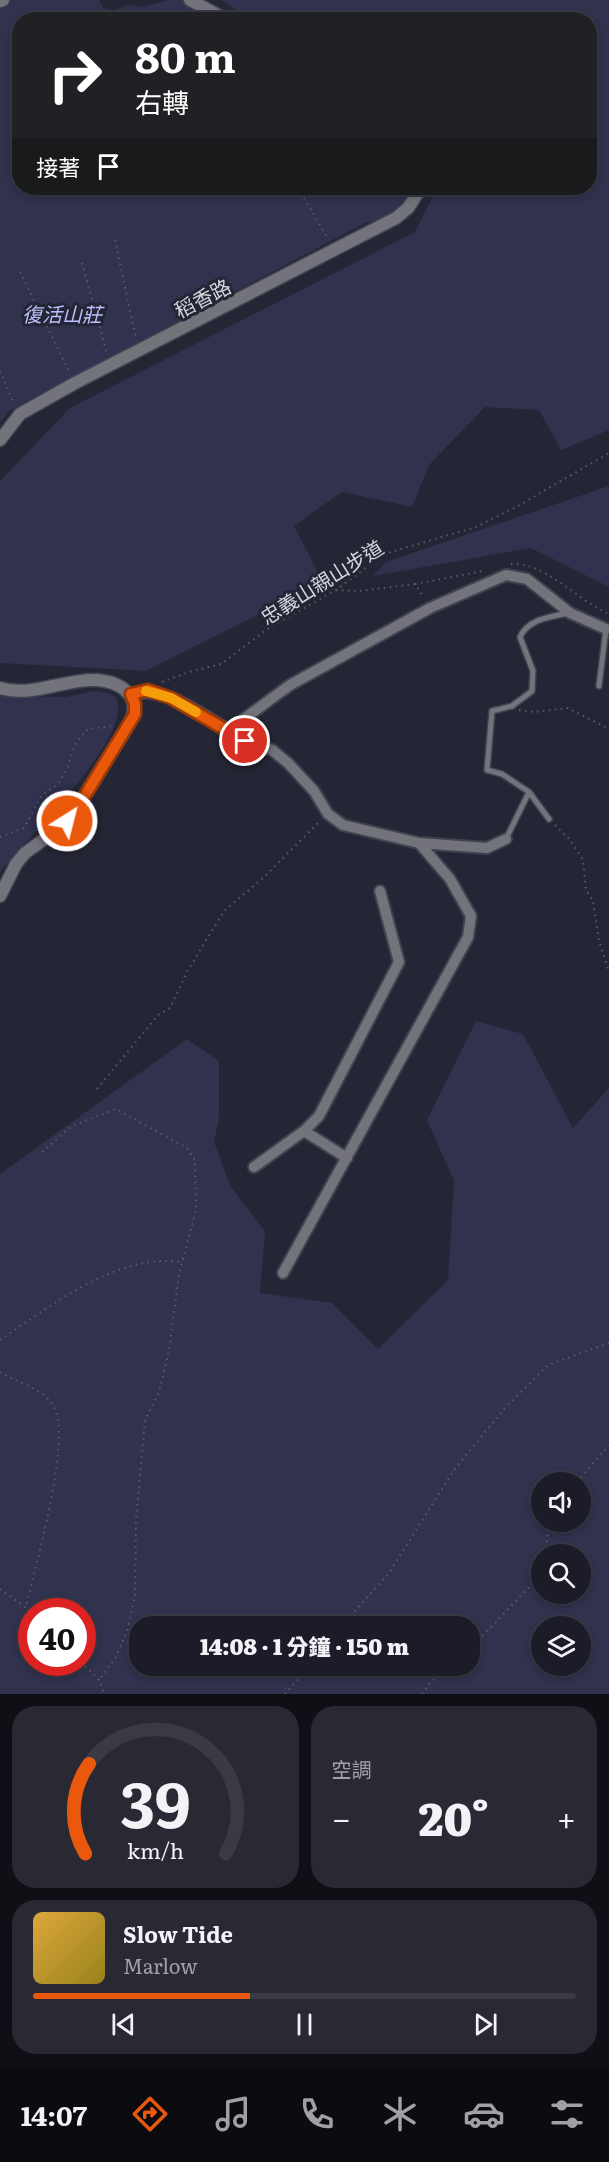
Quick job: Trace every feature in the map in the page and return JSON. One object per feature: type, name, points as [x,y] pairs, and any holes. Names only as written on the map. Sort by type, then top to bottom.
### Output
[{"type":"street","points":[[190,0],[212,12]]},
{"type":"street","name":"稻香路","points":[[0,441],[20,414],[138,350],[336,251],[396,218],[408,208],[416,195]]},
{"type":"street","points":[[229,730],[290,685],[430,608],[507,575],[527,579],[570,613],[606,629]]},
{"type":"street","points":[[0,688],[25,691],[95,680],[118,685],[131,694],[135,704],[135,714],[79,805],[57,830],[26,853],[16,864],[0,896]]},
{"type":"street","points":[[131,694],[148,690],[171,698],[245,741],[272,750],[314,790],[328,814],[343,825],[419,843],[487,848],[506,839]]},
{"type":"street","points":[[283,1273],[468,937],[471,916],[450,879],[419,843]]},
{"type":"street","points":[[254,1167],[304,1131],[319,1116],[399,962],[380,891]]},
{"type":"street","points":[[304,1131],[347,1158]]},
{"type":"lane","points":[[549,819],[529,792],[502,774],[487,770],[492,711],[512,706],[532,691],[533,671],[520,638],[524,628],[541,619],[570,613]]},
{"type":"lane","points":[[599,686],[606,629]]},
{"type":"lane","points":[[506,839],[529,792]]},
{"type":"path","points":[[304,198],[336,251]]},
{"type":"path","points":[[115,240],[138,350]]},
{"type":"path","points":[[82,263],[111,365]]},
{"type":"path","points":[[20,272],[75,383]]},
{"type":"path","points":[[0,371],[20,414]]},
{"type":"path","name":"忠義山親山步道","points":[[148,690],[189,672],[221,664],[269,628],[336,590],[384,554],[476,527],[518,506],[609,453]]},
{"type":"path","points":[[336,590],[359,591],[415,584],[430,608]]},
{"type":"path","points":[[512,706],[522,712],[568,708],[609,729]]},
{"type":"path","points":[[0,837],[24,828],[42,795],[58,784],[68,766],[76,742],[88,729],[129,724]]},
{"type":"path","points":[[97,1089],[158,1015],[170,1008],[188,970],[224,911],[263,878],[328,814]]},
{"type":"path","points":[[549,819],[570,840],[584,860],[586,890],[593,901],[599,941],[609,972]]},
{"type":"path","points":[[42,1152],[72,1126],[116,1109],[187,1148],[195,1160],[196,1210],[181,1262],[169,1351],[159,1392],[145,1420],[135,1520],[135,1595],[128,1629],[116,1657],[99,1680]]},
{"type":"path","points":[[0,1340],[68,1296],[113,1272],[162,1260],[181,1262]]},
{"type":"path","points":[[351,1616],[389,1574],[454,1470],[504,1409],[548,1365],[609,1343]]},
{"type":"path","points":[[0,1372],[41,1394],[53,1405],[58,1419],[58,1458],[28,1598]]},
{"type":"path","points":[[586,1472],[609,1445]]},
{"type":"path","points":[[480,1639],[531,1585]]},
{"type":"path","points":[[0,1588],[18,1601]]},
{"type":"path","points":[[95,1676],[104,1694]]},
{"type":"path","points":[[285,1694],[301,1676]]},
{"type":"path","points":[[422,1694],[438,1676]]},
{"type":"green space","name":"復活山莊","points":[[0,0],[99,0],[103,8],[115,10],[127,5],[144,7],[168,0],[192,0],[218,12],[12,12],[12,195],[411,195],[406,205],[394,219],[365,223],[9,411],[0,423]]},
{"type":"green space","points":[[221,0],[609,0],[609,430],[561,450],[539,410],[485,407],[429,465],[412,507],[342,492],[294,526],[323,582],[146,671],[0,663],[0,481],[70,408],[415,232],[434,195],[597,195],[597,12],[239,12]]},
{"type":"green space","points":[[609,486],[609,587],[531,548],[373,576],[386,562]]},
{"type":"green space","points":[[94,691],[108,693],[115,697],[118,713],[110,735],[95,760],[74,787],[0,872],[0,696],[66,697]]},
{"type":"green space","points":[[476,1021],[523,1034],[573,1128],[609,1088],[609,1694],[0,1694],[0,1174],[187,1039],[219,1061],[219,1118],[214,1142],[231,1187],[265,1231],[260,1293],[332,1303],[378,1349],[448,1280],[454,1181],[427,1120]]},
{"type":"slow traffic","points":[[146,691],[171,698],[196,712]]},
{"type":"route","points":[[67,821],[135,714],[135,704],[131,694],[148,690],[171,698],[245,741]]}]
